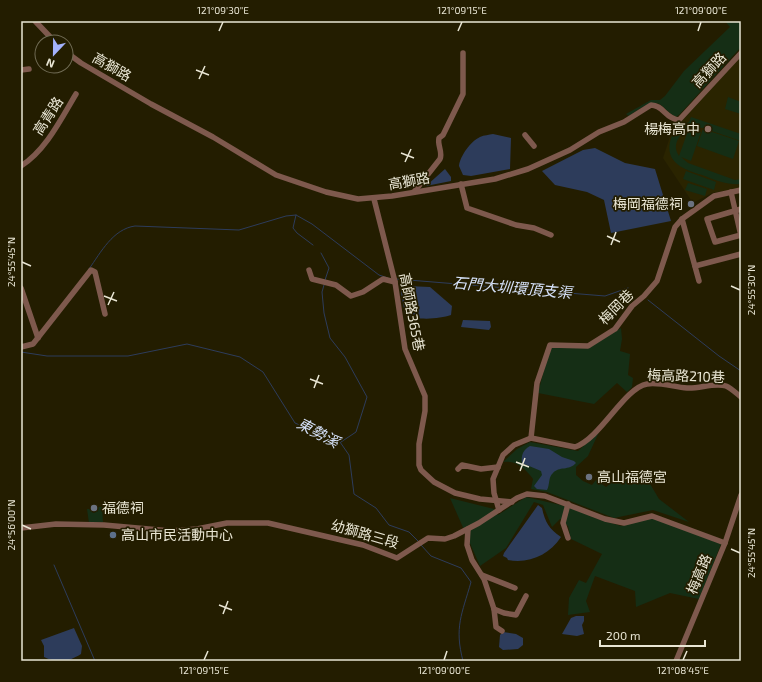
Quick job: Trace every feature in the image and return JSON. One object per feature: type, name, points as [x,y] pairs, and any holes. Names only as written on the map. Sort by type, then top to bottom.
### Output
[{"type":"street","points":[[35,21],[47,34]]},
{"type":"street","points":[[414,192],[440,159],[439,140],[443,136],[463,94],[463,53]]},
{"type":"street","name":"高獅路","points":[[74,58],[151,104],[213,137],[276,175],[326,192],[358,199],[374,199],[495,179],[528,169],[570,150],[599,132],[624,122],[651,106],[660,107],[670,117],[679,120],[741,53]]},
{"type":"street","points":[[21,70],[29,69]]},
{"type":"street","name":"高青路","points":[[21,166],[32,159],[49,137],[76,94]]},
{"type":"street","points":[[525,135],[534,146]]},
{"type":"street","points":[[461,184],[468,208],[551,235]]},
{"type":"street","name":"梅岡巷","points":[[531,438],[537,383],[550,345],[588,346],[615,329],[632,306],[644,296],[657,281],[675,227],[682,219],[708,200],[741,190]]},
{"type":"street","points":[[731,192],[738,210],[741,236],[715,242],[707,219],[738,210]]},
{"type":"street","name":"高師路365巷","points":[[374,199],[395,282],[405,349],[425,396],[425,412],[419,449],[421,470],[446,489],[480,499],[512,502]]},
{"type":"street","points":[[682,219],[699,281]]},
{"type":"street","points":[[695,266],[741,254]]},
{"type":"street","points":[[21,347],[33,344],[91,270],[96,272],[105,314]]},
{"type":"street","points":[[310,270],[312,279],[336,285],[351,296],[363,292],[383,279],[395,282]]},
{"type":"street","points":[[21,288],[38,338]]},
{"type":"street","name":"梅高路210巷","points":[[531,438],[575,447],[580,445],[603,424],[634,391],[646,384],[687,388],[726,386],[741,397]]},
{"type":"street","points":[[499,510],[494,493],[493,479],[498,467],[506,451],[524,440],[531,438]]},
{"type":"street","points":[[458,469],[462,465],[481,469],[498,467]]},
{"type":"street","name":"幼獅路三段","points":[[21,528],[56,524],[104,525],[172,531],[197,529],[227,523],[268,523],[363,544],[397,558],[428,538],[445,538],[468,529],[527,494],[545,496],[605,519],[624,524],[652,516],[725,543]]},
{"type":"street","name":"梅高路","points":[[677,661],[725,543],[741,495]]},
{"type":"street","points":[[568,504],[563,524],[568,538]]},
{"type":"street","points":[[468,529],[467,545],[472,560],[482,575],[494,609],[496,627],[502,631]]},
{"type":"street","points":[[482,575],[515,588]]},
{"type":"street","points":[[494,609],[504,613],[516,614],[526,596]]},
{"type":"shaded area","name":"楊梅高中","points":[[741,56],[741,188],[712,193],[693,203],[663,158],[671,133]]},
{"type":"green space","points":[[725,21],[741,21],[741,47],[680,114],[676,117],[661,105],[653,103],[629,116],[626,114],[651,100],[660,100],[665,96],[684,71],[730,27]]},
{"type":"green space","points":[[728,97],[741,102],[741,114],[725,109]]},
{"type":"green space","points":[[691,117],[741,134],[741,141],[703,128],[690,127],[680,136],[676,143],[679,156],[689,128],[701,132],[691,161],[681,157],[688,163],[735,180],[741,179],[741,184],[714,180],[684,168],[673,160],[669,147],[672,135],[683,124],[689,122]]},
{"type":"green space","points":[[703,129],[739,141],[733,159],[697,146]]},
{"type":"green space","points":[[686,171],[716,182],[714,190],[683,179]]},
{"type":"green space","points":[[688,183],[707,189],[705,196],[685,190]]},
{"type":"green space","points":[[621,328],[622,339],[620,351],[630,354],[628,375],[633,378],[632,387],[627,392],[617,383],[594,404],[538,393],[547,359],[552,348],[589,348]]},
{"type":"green space","points":[[599,432],[588,456],[576,467],[576,475],[583,481],[592,485],[596,480],[606,487],[615,480],[646,477],[659,499],[689,522],[653,510],[614,518],[547,492],[531,489],[533,479],[527,471],[512,462],[503,462],[517,449],[530,442],[578,451]]},
{"type":"green space","points":[[526,497],[569,507],[595,518],[621,526],[653,518],[721,544],[699,599],[670,593],[636,607],[635,591],[595,576],[586,601],[590,612],[568,615],[569,598],[579,580],[586,583],[602,554],[571,539],[568,526],[560,519],[552,527],[543,505],[534,502],[506,548],[480,566],[450,498],[494,509],[498,515]]},
{"type":"green space","points":[[97,507],[102,507],[103,522],[89,523],[87,509],[92,509],[93,513],[98,511]]},
{"type":"water","points":[[493,134],[511,138],[510,169],[471,176],[463,175],[459,166],[466,149],[480,137]]},
{"type":"water","points":[[595,148],[625,163],[655,169],[671,221],[611,233],[604,200],[587,192],[555,185],[542,171],[583,150]]},
{"type":"water","points":[[445,169],[451,177],[451,181],[426,186]]},
{"type":"water","points":[[407,286],[430,287],[452,306],[451,315],[428,319],[415,318],[405,314],[401,293],[402,288]]},
{"type":"water","points":[[463,320],[490,321],[491,327],[489,330],[461,327]]},
{"type":"water","points":[[530,446],[549,449],[576,463],[570,467],[555,471],[550,477],[547,490],[537,489],[534,486],[542,475],[541,471],[522,463],[523,453]]},
{"type":"water","points":[[538,505],[542,508],[548,525],[561,537],[551,549],[538,557],[523,561],[508,560],[503,556],[504,553]]},
{"type":"water","points":[[576,616],[584,616],[582,625],[584,634],[577,636],[562,634],[571,618]]},
{"type":"water","points":[[74,628],[82,646],[81,654],[72,659],[63,661],[54,661],[44,657],[44,646],[41,640]]},
{"type":"water","points":[[503,632],[516,634],[523,638],[523,645],[518,649],[503,650],[499,647],[500,635]]},
{"type":"waterway","name":"石門大圳環頂支渠","points":[[296,215],[293,228],[297,233],[313,245]]},
{"type":"waterway","name":"石門大圳環頂支渠","points":[[89,269],[108,242],[114,236],[127,228],[135,226],[239,230],[286,216],[296,215],[312,224],[379,275],[388,278]]},
{"type":"waterway","name":"石門大圳環頂支渠","points":[[321,253],[329,268],[325,280]]},
{"type":"waterway","name":"石門大圳環頂支渠","points":[[396,279],[605,296],[628,288]]},
{"type":"waterway","name":"石門大圳環頂支渠","points":[[324,285],[322,292],[324,313],[330,338],[345,357],[367,397],[356,432],[341,442]]},
{"type":"waterway","name":"石門大圳環頂支渠","points":[[648,300],[719,356],[741,371]]},
{"type":"waterway","name":"東勢溪","points":[[21,352],[47,356],[128,356],[187,344],[240,357],[263,372],[295,423],[340,442],[349,455],[354,494],[376,508],[389,525],[409,532],[418,541]]},
{"type":"waterway","name":"東勢溪","points":[[421,545],[431,556],[461,568],[471,582],[462,612],[459,630],[460,649],[463,661]]},
{"type":"waterway","points":[[54,565],[95,661]]},
{"type":"place","name":"楊梅高中","points":[[708,129]]},
{"type":"place","name":"梅岡福德祠","points":[[691,204]]},
{"type":"place","name":"高山福德宮","points":[[589,477]]},
{"type":"place","name":"福德祠","points":[[94,508]]},
{"type":"place","name":"高山市民活動中心","points":[[113,535]]}]
